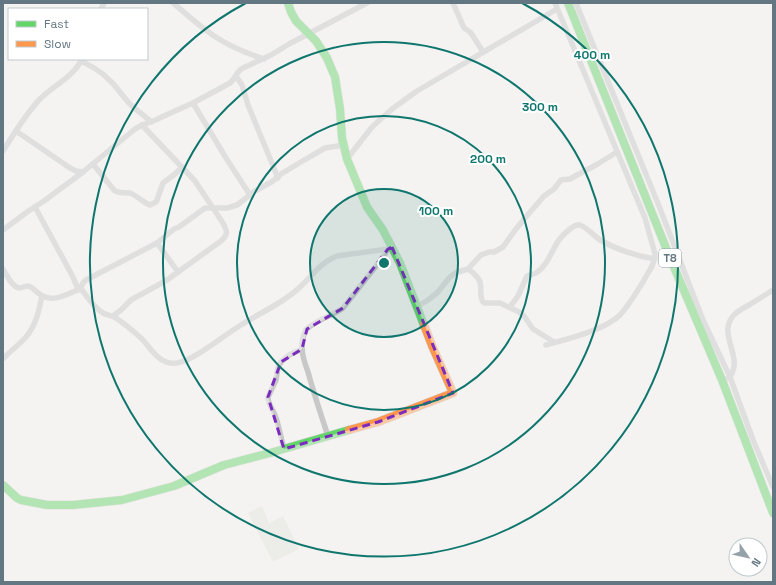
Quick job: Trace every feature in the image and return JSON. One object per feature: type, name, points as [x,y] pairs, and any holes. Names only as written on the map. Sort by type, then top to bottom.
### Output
[{"type":"main road","points":[[3,485],[21,500],[47,505],[73,505],[122,500],[167,488],[224,465],[378,422],[453,393],[433,348],[418,306],[400,263],[390,248],[383,230],[367,207],[347,159],[342,138],[335,77],[327,58],[316,41],[296,21],[288,3]]},
{"type":"main road","name":"T8","points":[[568,3],[695,318],[726,379],[773,513]]},
{"type":"street","points":[[173,3],[219,39],[264,58]]},
{"type":"street","points":[[3,230],[83,172],[135,129],[194,103],[230,83],[241,69],[368,3]]},
{"type":"street","points":[[453,3],[464,28],[470,32],[483,52]]},
{"type":"street","points":[[576,3],[657,199],[726,379],[773,487]]},
{"type":"street","points":[[347,159],[372,127],[392,108],[556,6],[645,218],[655,259],[651,269],[630,302],[615,320],[592,330],[546,344]]},
{"type":"street","points":[[3,151],[34,106],[48,92],[71,74],[82,60],[109,79],[122,96],[151,122]]},
{"type":"street","points":[[236,76],[242,85],[248,104],[278,178]]},
{"type":"street","points":[[194,103],[226,158],[250,195]]},
{"type":"street","points":[[113,316],[131,300],[167,280],[178,272],[225,237],[227,233],[226,228],[195,181],[142,125]]},
{"type":"street","points":[[16,131],[70,168],[83,172]]},
{"type":"street","points":[[3,269],[13,285],[16,287],[19,288],[28,286],[42,296],[48,298],[54,299],[79,290],[82,283],[86,280],[157,242],[205,208],[227,208],[234,206],[255,191],[278,178],[281,174],[315,154],[326,148],[344,145]]},
{"type":"street","points":[[418,306],[438,292],[455,273],[468,269],[480,255],[494,252],[504,247],[525,218],[544,196],[561,180],[570,179],[618,152]]},
{"type":"street","points":[[93,164],[116,192],[131,193],[150,205],[156,202],[163,183],[182,167]]},
{"type":"street","points":[[35,207],[79,290],[82,290],[98,310],[113,316],[141,338],[161,360],[170,364],[180,363],[187,360],[283,300],[301,287],[327,260],[337,256],[390,248]]},
{"type":"street","points":[[510,307],[518,296],[527,276],[539,270],[551,255],[557,242],[563,235],[576,225],[581,226],[610,245],[637,255],[655,259]]},
{"type":"street","points":[[157,242],[178,272]]},
{"type":"street","points":[[328,436],[309,378],[302,342],[307,329],[315,323],[337,313],[343,308],[390,248]]},
{"type":"street","points":[[468,269],[478,277],[480,282],[480,296],[483,302],[500,303],[510,307],[524,316],[533,329],[554,342]]},
{"type":"street","points":[[726,379],[734,370],[734,360],[728,326],[736,313],[773,290]]},
{"type":"street","points":[[3,358],[31,331],[38,316],[42,296]]},
{"type":"street","points":[[284,449],[268,396],[276,380],[278,367],[281,362],[289,355],[302,348]]},
{"type":"highlighted area","points":[[392,247],[453,393],[378,422],[284,449],[268,397],[281,362],[302,349],[307,329],[343,308],[388,249]]},
{"type":"shaded area","points":[[262,506],[269,523],[283,516],[299,549],[273,562],[248,513]]},
{"type":"traffic: fast","points":[[288,3],[296,21],[316,41],[327,58],[335,77],[340,109],[342,138],[347,159],[367,207],[383,230],[400,263],[424,325]]},
{"type":"traffic: fast","points":[[568,3],[668,253],[722,380],[773,513]]},
{"type":"traffic: fast","points":[[3,485],[21,500],[47,505],[73,505],[122,500],[174,486],[224,465],[349,430]]},
{"type":"traffic: slow","points":[[349,430],[378,422],[453,393],[424,325]]}]
